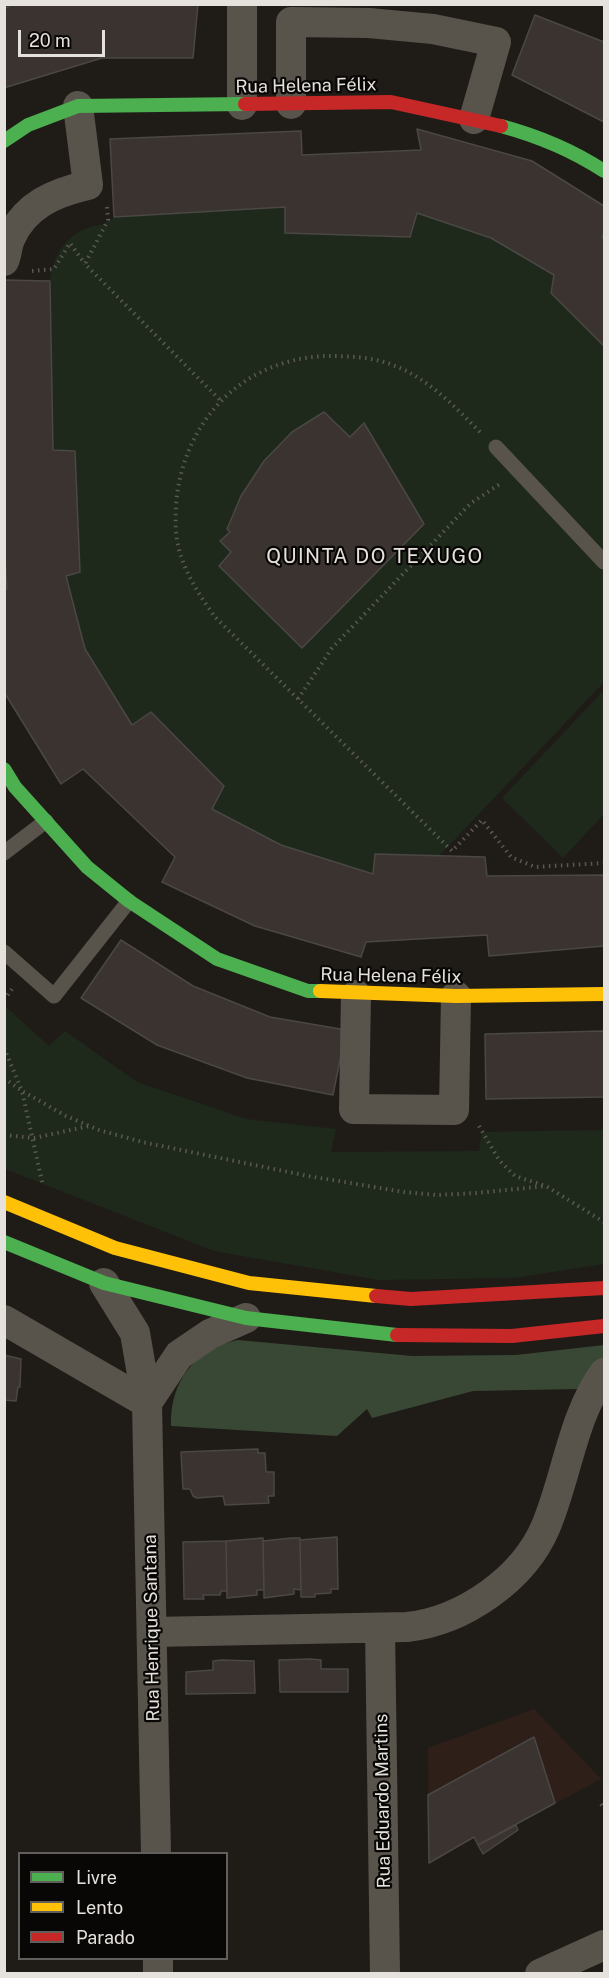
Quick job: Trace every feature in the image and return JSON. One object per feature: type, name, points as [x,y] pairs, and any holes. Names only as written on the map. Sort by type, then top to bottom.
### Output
[{"type":"street","points":[[242,4],[242,105]]},
{"type":"street","points":[[291,104],[291,22],[369,23],[433,29],[496,42],[474,118]]},
{"type":"street","name":"Rua Helena Félix","points":[[4,141],[28,124],[78,106],[391,102],[474,118],[529,134],[580,156],[604,171]]},
{"type":"street","points":[[4,261],[9,240],[37,203],[59,192],[88,185],[78,106]]},
{"type":"street","name":"Rua Helena Félix","points":[[4,769],[15,787],[87,867],[129,901],[217,959],[308,991],[356,995],[604,994]]},
{"type":"street","points":[[356,995],[354,1109],[454,1110],[456,996]]},
{"type":"street","points":[[4,1202],[115,1248],[249,1283],[411,1299],[604,1288]]},
{"type":"street","points":[[4,1242],[105,1283],[246,1318],[412,1337],[512,1336],[604,1326]]},
{"type":"street","name":"Rua Henrique Santana","points":[[105,1283],[135,1333],[147,1403],[156,1852]]},
{"type":"street","points":[[4,1320],[147,1403],[179,1355],[210,1334],[246,1318]]},
{"type":"street","points":[[152,1632],[380,1628],[424,1625],[452,1615],[484,1597],[518,1567],[532,1550],[546,1526],[590,1394],[604,1373]]},
{"type":"street","name":"Rua Eduardo Martins","points":[[380,1628],[385,1974]]},
{"type":"street","points":[[540,1974],[604,1945]]},
{"type":"lane","points":[[496,447],[604,562]]},
{"type":"lane","points":[[4,853],[46,821]]},
{"type":"lane","points":[[4,952],[54,996],[129,901]]},
{"type":"path","points":[[85,264],[108,220]]},
{"type":"path","points":[[49,270],[54,269],[70,243],[85,264],[220,400]]},
{"type":"path","points":[[496,447],[440,392],[390,364],[365,358],[313,356],[286,362],[241,382],[220,400],[190,445],[181,470],[176,503],[176,533],[183,561],[195,590],[215,617],[452,851],[482,820],[511,857],[536,867],[604,863]]},
{"type":"path","points":[[298,699],[332,648],[471,502],[519,472]]},
{"type":"path","points":[[4,1048],[22,1090],[44,1193]]},
{"type":"path","points":[[4,1078],[66,1116],[89,1126],[142,1142],[205,1156],[394,1190],[437,1195],[546,1186]]},
{"type":"path","points":[[454,1110],[478,1124],[499,1160],[515,1176],[546,1186],[604,1222]]},
{"type":"path","points":[[4,1135],[34,1138],[89,1126]]},
{"type":"shaded area","points":[[534,1709],[601,1779],[478,1845],[474,1838],[429,1863],[428,1748]]},
{"type":"green space","points":[[285,207],[285,233],[409,237],[417,213],[491,238],[554,275],[552,293],[604,346],[604,682],[440,855],[376,854],[373,874],[281,845],[212,809],[224,785],[151,713],[132,725],[85,649],[66,576],[80,572],[75,451],[53,450],[50,281],[61,249],[80,231],[114,217]]},
{"type":"green space","points":[[604,690],[604,814],[563,858],[502,798]]},
{"type":"green space","points":[[4,1005],[49,1046],[65,1031],[137,1082],[246,1119],[336,1129],[331,1152],[479,1151],[482,1132],[604,1130],[604,1264],[514,1278],[379,1280],[214,1251],[5,1169]]},
{"type":"green space","points":[[238,1340],[412,1356],[516,1355],[604,1345],[604,1365],[578,1389],[473,1391],[372,1418],[367,1409],[337,1436],[171,1426],[175,1395],[188,1370],[209,1351]]},
{"type":"building","points":[[13,4],[198,4],[193,58],[102,58],[7,87],[4,86],[4,9]]},
{"type":"building","points":[[535,15],[604,42],[604,122],[512,75]]},
{"type":"building","points":[[417,129],[532,161],[604,206],[602,237],[604,239],[604,346],[551,293],[554,275],[491,238],[417,213],[410,237],[285,233],[285,207],[114,217],[110,139],[301,131],[302,155],[421,150]]},
{"type":"building","points":[[4,280],[50,281],[53,450],[75,451],[80,572],[66,576],[85,649],[132,725],[151,712],[224,786],[212,809],[281,845],[373,874],[375,854],[485,857],[487,876],[604,875],[604,946],[489,956],[487,935],[366,942],[361,957],[255,926],[162,882],[175,857],[83,769],[61,784],[4,692],[4,590],[7,589],[4,543]]},
{"type":"building","points":[[324,412],[350,437],[364,423],[424,524],[302,648],[219,566],[231,552],[220,541],[230,532],[227,529],[241,496],[264,461],[292,432]]},
{"type":"building","points":[[121,940],[193,986],[270,1017],[346,1030],[333,1095],[247,1078],[157,1045],[81,998]]},
{"type":"building","points":[[604,1031],[604,1097],[486,1099],[485,1034]]},
{"type":"building","points":[[4,1355],[21,1359],[20,1387],[18,1387],[16,1401],[4,1400]]},
{"type":"building","points":[[258,1449],[258,1453],[265,1453],[266,1472],[274,1472],[274,1496],[268,1496],[269,1503],[225,1505],[223,1496],[197,1498],[193,1496],[190,1489],[183,1489],[181,1452]]},
{"type":"building","points":[[337,1537],[338,1589],[331,1589],[331,1593],[315,1594],[315,1597],[301,1597],[300,1540]]},
{"type":"building","points":[[263,1538],[264,1590],[257,1590],[257,1595],[227,1598],[226,1541]]},
{"type":"building","points":[[300,1538],[301,1590],[294,1589],[294,1594],[264,1598],[263,1541]]},
{"type":"building","points":[[226,1541],[227,1591],[221,1591],[220,1595],[203,1595],[204,1599],[184,1599],[183,1542]]},
{"type":"building","points":[[279,1660],[321,1660],[321,1669],[348,1669],[348,1692],[280,1692]]},
{"type":"building","points":[[213,1661],[254,1661],[255,1693],[186,1694],[186,1672],[213,1670]]},
{"type":"building","points":[[534,1737],[555,1803],[478,1845],[474,1837],[429,1863],[428,1795]]},
{"type":"building","points":[[516,1825],[518,1830],[483,1854],[478,1845]]},
{"type":"traffic: fast","points":[[4,141],[28,125],[78,106],[245,104]]},
{"type":"traffic: fast","points":[[501,126],[554,144],[604,171]]},
{"type":"traffic: fast","points":[[4,769],[15,787],[87,867],[129,901],[217,959],[308,991],[320,991]]},
{"type":"traffic: fast","points":[[4,1242],[104,1283],[246,1318],[397,1335]]},
{"type":"traffic: slow","points":[[320,991],[456,996],[604,994]]},
{"type":"traffic: slow","points":[[4,1202],[115,1248],[249,1283],[376,1296]]},
{"type":"traffic: jam","points":[[245,104],[391,102],[501,126]]},
{"type":"traffic: jam","points":[[376,1296],[411,1299],[604,1288]]},
{"type":"traffic: jam","points":[[397,1335],[512,1336],[604,1326]]},
{"type":"district","name":"QUINTA DO TEXUGO","points":[[375,557]]}]
